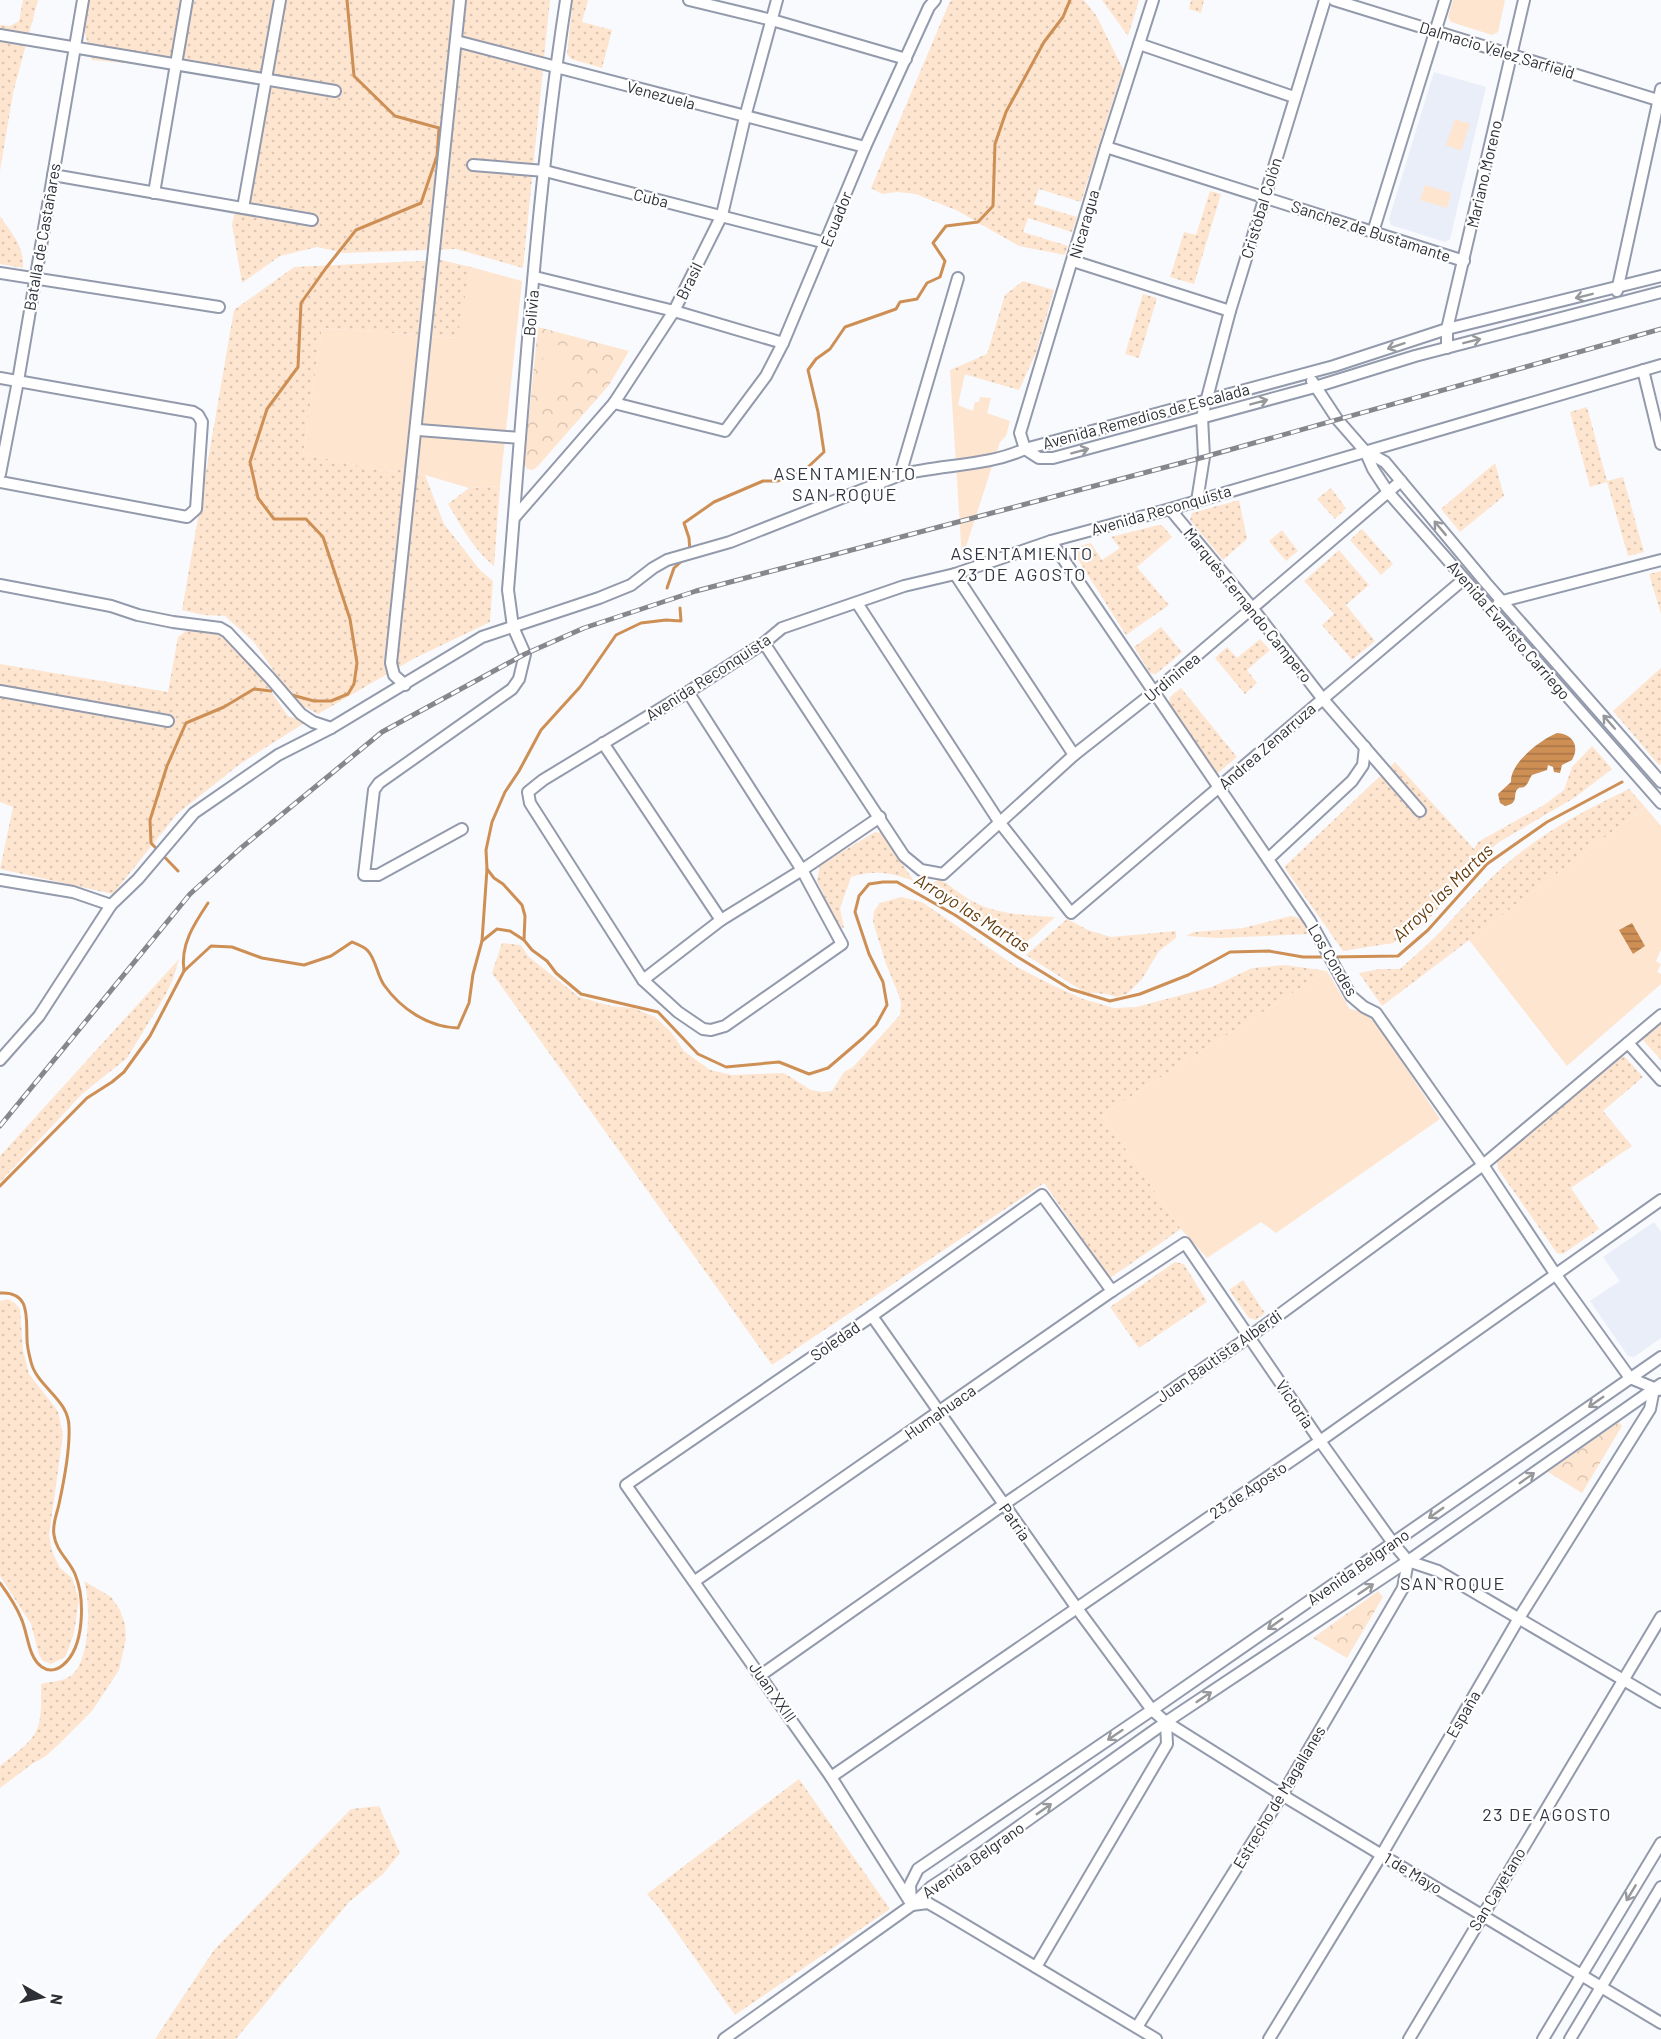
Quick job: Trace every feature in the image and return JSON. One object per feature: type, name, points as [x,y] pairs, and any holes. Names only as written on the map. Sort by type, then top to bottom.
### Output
[{"type":"street","name":"Batalla de Castañares","points":[[0,474],[83,0]]},
{"type":"street","points":[[154,193],[187,0]]},
{"type":"street","points":[[243,208],[280,0]]},
{"type":"street","points":[[405,685],[394,675],[391,663],[460,0]]},
{"type":"street","name":"Bolivia","points":[[462,829],[378,875],[364,875],[374,790],[379,783],[512,689],[519,679],[525,654],[513,627],[508,590],[545,171],[566,0]]},
{"type":"street","points":[[689,0],[772,20],[906,59]]},
{"type":"street","name":"Brasil","points":[[514,518],[614,403],[674,311],[722,215],[745,117],[777,0]]},
{"type":"street","name":"Ecuador","points":[[614,403],[725,431],[766,376],[783,343],[865,147],[929,7],[935,0]]},
{"type":"street","name":"Nicaragua","points":[[1025,449],[1020,432],[1153,0]]},
{"type":"street","name":"Cristóbal Colón","points":[[1197,501],[1204,457],[1202,417],[1230,311],[1325,0]]},
{"type":"street","name":"Dalmacio Velez Sarfield","points":[[1334,0],[1660,97]]},
{"type":"street","points":[[1373,232],[1445,0]]},
{"type":"street","name":"Mariano Moreno","points":[[1447,348],[1447,329],[1524,0]]},
{"type":"street","points":[[0,35],[334,91]]},
{"type":"street","name":"Venezuela","points":[[456,41],[865,147]]},
{"type":"street","points":[[1138,44],[1294,97]]},
{"type":"street","points":[[1616,304],[1617,288],[1660,97]]},
{"type":"street","name":"Sanchez de Bustamante","points":[[1106,147],[1464,261]]},
{"type":"street","name":"Cuba","points":[[473,165],[545,171],[826,243]]},
{"type":"street","points":[[52,175],[312,220]]},
{"type":"street","points":[[1073,261],[1230,311]]},
{"type":"street","points":[[0,273],[219,307]]},
{"type":"street","name":"Avenida Remedios de Escalada","points":[[1025,449],[1309,372],[1447,329],[1661,276]]},
{"type":"street","points":[[535,278],[674,311],[783,343]]},
{"type":"street","points":[[900,475],[958,278]]},
{"type":"street","name":"Avenida Remedios de Escalada","points":[[1025,449],[1039,458],[1053,458],[1315,387],[1447,348],[1661,292]]},
{"type":"street","name":"Avenida Reconquista","points":[[643,980],[530,803],[528,792],[543,780],[764,643],[782,628],[904,586],[955,574],[1051,541],[1170,509],[1661,365]]},
{"type":"street","points":[[1643,370],[1661,444]]},
{"type":"street","name":"Avenida Evaristo Carriego","points":[[1309,372],[1315,387],[1337,419],[1365,451],[1373,469],[1388,492],[1661,803]]},
{"type":"street","points":[[0,378],[193,412],[202,422],[196,509],[187,516],[0,482]]},
{"type":"street","points":[[419,430],[520,438]]},
{"type":"street","points":[[0,1060],[39,1016],[111,905],[138,879],[194,813],[278,755],[331,728],[482,637],[600,598],[631,585],[667,560],[730,542],[900,475],[981,462],[1013,455],[1025,449]]},
{"type":"street","name":"Avenida Evaristo Carriego","points":[[1365,451],[1385,462],[1661,782]]},
{"type":"street","name":"Urdininea","points":[[880,817],[904,856],[921,870],[943,874],[1074,755],[1154,692],[1401,481]]},
{"type":"street","name":"Marqués Fernando Campero","points":[[1170,509],[1253,609],[1322,698],[1420,811]]},
{"type":"street","name":"Los Condes","points":[[1051,541],[1310,921],[1352,996],[1364,1007],[1376,1013],[1483,1164],[1556,1275],[1630,1378],[1659,1388]]},
{"type":"street","points":[[1490,610],[1502,600],[1661,560]]},
{"type":"street","points":[[955,574],[1074,755]]},
{"type":"street","name":"Andrea Zenarruza","points":[[1000,824],[1071,913],[1464,579]]},
{"type":"street","points":[[0,585],[111,606],[138,615],[173,622],[220,628],[270,678],[301,714],[313,722],[331,728]]},
{"type":"street","points":[[857,603],[1000,824]]},
{"type":"street","points":[[688,692],[802,870],[842,944],[725,1026],[711,1030],[703,1029],[678,1012],[643,980],[721,920],[802,870],[880,817],[764,643]]},
{"type":"street","points":[[0,691],[168,721]]},
{"type":"street","points":[[603,743],[721,920]]},
{"type":"street","points":[[1268,860],[1352,781],[1364,765],[1365,747]]},
{"type":"street","points":[[0,880],[73,892],[111,905]]},
{"type":"street","name":"Juan Bautista Alberdi","points":[[761,1676],[1003,1505],[1249,1337],[1483,1164],[1661,1015]]},
{"type":"street","points":[[1628,1043],[1661,1080]]},
{"type":"street","name":"Soledad","points":[[626,1485],[872,1316],[1042,1195],[1112,1291]]},
{"type":"street","name":"23 de Agosto","points":[[831,1776],[1320,1441],[1661,1200]]},
{"type":"street","name":"Victoria","points":[[1185,1243],[1320,1441],[1408,1561]]},
{"type":"street","name":"Humahuaca","points":[[695,1581],[1112,1291],[1185,1243]]},
{"type":"street","name":"Patria","points":[[872,1316],[1076,1607],[1152,1710],[1166,1722]]},
{"type":"street","name":"Avenida Belgrano","points":[[912,1905],[910,1885],[918,1869],[1152,1710],[1661,1357]]},
{"type":"street","name":"Avenida Belgrano","points":[[912,1905],[931,1887],[1166,1722],[1408,1561],[1659,1388]]},
{"type":"street","name":"España","points":[[1269,2039],[1382,1854],[1519,1618],[1650,1408],[1659,1388]]},
{"type":"street","name":"Juan XXIII","points":[[626,1485],[831,1776],[912,1905]]},
{"type":"street","points":[[1408,1561],[1438,1570],[1661,1702]]},
{"type":"street","name":"Estrecho de Magallanes","points":[[1137,2027],[1282,1795],[1403,1588],[1408,1561]]},
{"type":"street","name":"San Cayetano","points":[[1409,2039],[1661,1617]]},
{"type":"street","points":[[1036,1967],[1167,1743],[1166,1722]]},
{"type":"street","name":"1 de Mayo","points":[[1166,1722],[1282,1795],[1661,2023]]},
{"type":"street","points":[[1544,2039],[1661,1844]]},
{"type":"street","points":[[1570,2039],[1661,1887]]},
{"type":"street","points":[[723,2039],[912,1905],[928,1903],[1156,2039]]},
{"type":"shaded area","points":[[1434,72],[1486,87],[1450,239],[1445,242],[1391,225],[1389,219]]},
{"type":"shaded area","points":[[1557,733],[1571,738],[1574,742],[1575,750],[1572,760],[1562,765],[1560,773],[1554,772],[1553,767],[1548,765],[1547,770],[1532,775],[1525,786],[1517,790],[1513,803],[1505,806],[1500,803],[1498,794],[1511,782],[1515,767],[1527,753]]},
{"type":"shaded area","points":[[1632,923],[1645,946],[1633,954],[1619,930]]},
{"type":"shaded area","points":[[1654,1222],[1661,1232],[1661,1338],[1634,1357],[1628,1356],[1590,1301],[1620,1281],[1603,1257]]},
{"type":"green space","points":[[23,0],[38,0],[13,93],[0,171],[0,25],[10,26],[19,21]]},
{"type":"green space","points":[[76,0],[550,0],[523,268],[456,249],[345,253],[317,247],[280,256],[242,283],[232,225],[263,76],[92,60]]},
{"type":"green space","points":[[573,0],[588,0],[582,22],[612,30],[602,68],[571,59],[567,54]]},
{"type":"green space","points":[[1084,0],[1096,15],[1123,69],[1081,202],[1039,189],[1034,204],[1077,217],[1072,232],[1028,218],[1023,232],[1068,246],[1065,255],[1019,246],[958,211],[916,194],[897,192],[882,194],[871,188],[950,1]]},
{"type":"green space","points":[[1102,0],[1139,0],[1128,36]]},
{"type":"green space","points":[[1191,0],[1204,0],[1201,13],[1189,9]]},
{"type":"green space","points":[[1453,0],[1505,0],[1498,32],[1492,35],[1451,22],[1448,17]]},
{"type":"green space","points":[[1455,119],[1470,124],[1461,151],[1446,145]]},
{"type":"green space","points":[[1425,185],[1451,193],[1447,208],[1420,200]]},
{"type":"green space","points":[[1210,191],[1221,194],[1194,284],[1170,277],[1184,232],[1196,235]]},
{"type":"green space","points":[[0,216],[19,246],[23,268],[0,264]]},
{"type":"green space","points":[[441,260],[471,267],[458,338],[322,328],[303,454],[389,472],[409,468],[425,475],[444,524],[480,570],[493,581],[490,622],[415,658],[318,714],[295,702],[254,642],[225,616],[203,615],[182,610],[234,310],[294,267]]},
{"type":"green space","points":[[471,267],[522,281],[500,486],[469,488],[409,468],[389,472],[303,454],[322,328],[457,338]]},
{"type":"green space","points":[[1023,281],[1054,290],[1036,353],[1019,390],[950,370],[987,354],[1005,295]]},
{"type":"green space","points":[[1143,294],[1157,298],[1139,358],[1125,354]]},
{"type":"green space","points":[[538,327],[629,351],[609,385],[533,470],[527,469],[524,463]]},
{"type":"green space","points":[[544,344],[571,346],[569,395],[541,393]]},
{"type":"green space","points":[[950,370],[965,374],[958,405],[973,411],[975,402],[979,402],[980,397],[991,398],[987,413],[1010,421],[1006,436],[1000,442],[962,559]]},
{"type":"green space","points":[[1587,407],[1607,481],[1623,477],[1644,552],[1628,556],[1607,482],[1590,487],[1570,412]]},
{"type":"green space","points":[[1495,463],[1504,496],[1460,532],[1441,509]]},
{"type":"green space","points":[[500,486],[494,566],[474,545],[448,504],[469,488]]},
{"type":"green space","points":[[1331,488],[1346,508],[1335,519],[1317,499]]},
{"type":"green space","points":[[1239,500],[1247,539],[1223,560],[1190,520],[1192,513]]},
{"type":"green space","points":[[1158,525],[1163,526],[1172,537],[1137,567],[1169,605],[1126,635],[1074,553],[1076,547],[1091,543],[1102,560],[1120,548],[1111,537]]},
{"type":"green space","points":[[1362,529],[1393,564],[1381,575],[1350,540]]},
{"type":"green space","points":[[1282,530],[1298,551],[1286,561],[1269,541]]},
{"type":"green space","points":[[1339,550],[1369,585],[1346,605],[1375,641],[1352,660],[1322,625],[1334,614],[1304,581]]},
{"type":"green space","points":[[1661,571],[1661,614],[1649,574]]},
{"type":"green space","points":[[1161,627],[1182,652],[1156,674],[1150,673],[1134,647]]},
{"type":"green space","points":[[220,628],[248,658],[288,716],[306,722],[240,764],[177,814],[113,894],[0,869],[13,807],[0,802],[0,664],[168,692],[178,637],[186,631]]},
{"type":"green space","points":[[1260,639],[1270,650],[1247,670],[1257,683],[1245,694],[1215,658],[1227,647],[1237,658]]},
{"type":"green space","points":[[1661,668],[1661,764],[1659,765],[1613,711]]},
{"type":"green space","points":[[1181,688],[1237,757],[1218,773],[1212,771],[1169,703],[1170,697]]},
{"type":"green space","points":[[1592,746],[1612,769],[1574,798],[1499,842],[1478,860],[1457,888],[1424,924],[1393,943],[1343,951],[1284,867],[1395,762],[1474,849],[1478,842],[1544,805],[1564,790],[1572,767]]},
{"type":"green space","points":[[1629,789],[1645,807],[1382,1006],[1359,973],[1380,969],[1400,969],[1511,860],[1568,821]]},
{"type":"green space","points":[[1645,807],[1661,826],[1661,950],[1656,961],[1661,964],[1657,972],[1661,974],[1661,984],[1567,1066],[1469,940]]},
{"type":"green space","points":[[875,832],[881,833],[914,881],[883,873],[867,873],[851,877],[840,908],[844,928],[838,926],[817,881],[820,865]]},
{"type":"green space","points":[[940,879],[982,906],[1013,913],[1055,917],[1033,937],[1016,948],[978,919],[937,898],[923,888]]},
{"type":"green space","points":[[901,897],[922,902],[1017,967],[1083,999],[1114,1008],[1136,1007],[1212,987],[1252,968],[1285,965],[1327,971],[1102,1115],[1181,1229],[1110,1278],[1044,1183],[772,1365],[492,973],[502,943],[521,945],[528,956],[579,997],[611,1006],[633,1008],[655,1017],[671,1032],[684,1051],[710,1070],[732,1075],[784,1073],[811,1090],[832,1091],[844,1072],[853,1067],[900,1015],[901,1004],[898,993],[873,922],[874,911],[880,903]]},
{"type":"green space","points":[[1291,916],[1303,922],[1309,934],[1219,938],[1186,936],[1194,932],[1243,928]]},
{"type":"green space","points":[[1067,919],[1088,930],[1111,937],[1176,931],[1176,938],[1159,951],[1142,979],[1127,994],[1116,997],[1084,992],[1026,955]]},
{"type":"green space","points":[[179,959],[165,996],[127,1058],[82,1094],[0,1182],[0,1156]]},
{"type":"green space","points":[[1327,971],[1350,1009],[1365,1012],[1374,1020],[1440,1119],[1276,1233],[1261,1222],[1207,1258],[1181,1229],[1102,1115]]},
{"type":"green space","points":[[1661,1019],[1661,1060],[1642,1039]]},
{"type":"green space","points":[[1619,1056],[1625,1057],[1643,1077],[1603,1111],[1632,1146],[1571,1188],[1599,1229],[1563,1254],[1557,1253],[1498,1169],[1497,1162]]},
{"type":"green space","points":[[1175,1262],[1184,1264],[1207,1302],[1139,1348],[1110,1307]]},
{"type":"green space","points":[[1243,1280],[1265,1313],[1256,1320],[1249,1318],[1229,1290]]},
{"type":"green space","points":[[8,1299],[20,1309],[23,1350],[29,1374],[58,1411],[63,1435],[49,1535],[52,1551],[60,1568],[72,1578],[79,1600],[74,1633],[65,1657],[51,1664],[43,1661],[39,1655],[31,1624],[0,1576],[0,1301]]},
{"type":"green space","points":[[1619,1422],[1622,1426],[1582,1493],[1548,1472]]},
{"type":"green space","points":[[84,1581],[111,1597],[120,1610],[125,1624],[126,1639],[119,1670],[92,1711],[58,1745],[0,1788],[0,1766],[23,1747],[36,1732],[39,1724],[41,1684],[68,1677],[78,1668],[86,1644],[88,1616]]},
{"type":"green space","points":[[1378,1591],[1383,1597],[1347,1658],[1313,1638]]},
{"type":"green space","points":[[799,1779],[890,1909],[735,2015],[661,1910],[647,1894]]},
{"type":"green space","points":[[379,1806],[400,1853],[383,1874],[349,1902],[236,2039],[155,2039],[214,1950],[351,1809]]},
{"type":"waterway","points":[[292,695],[314,701],[331,701],[348,694],[354,684],[357,663],[350,619],[323,537],[306,519],[274,519],[258,498],[250,462],[267,409],[298,367],[301,303],[356,230],[421,203],[437,156],[439,128],[395,116],[354,76],[347,0]]},
{"type":"waterway","points":[[690,552],[689,538],[684,523],[714,502],[763,481],[778,481],[807,468],[824,452],[808,370],[816,359],[830,349],[845,327],[896,309],[900,302],[917,299],[927,283],[940,277],[945,261],[933,243],[946,226],[978,222],[993,206],[995,144],[1006,112],[1044,42],[1063,17],[1070,0]]},
{"type":"waterway","points":[[667,588],[674,568],[684,559]]},
{"type":"waterway","points":[[524,940],[525,916],[522,905],[487,869],[486,850],[492,822],[505,792],[541,730],[580,687],[616,635],[641,623],[681,621],[680,608]]},
{"type":"waterway","points":[[178,871],[151,843],[150,820],[167,766],[186,723],[224,707],[254,689],[271,691]]},
{"type":"waterway","name":"Arroyo las Martas","points":[[1332,957],[1398,956],[1428,930],[1487,864],[1547,822],[1622,782]]},
{"type":"waterway","points":[[482,941],[487,869]]},
{"type":"waterway","name":"Arroyo las Martas","points":[[0,1186],[87,1098],[124,1072],[150,1036],[184,971],[211,946],[232,947],[262,958],[304,965],[331,956],[352,942],[368,951],[384,985],[407,1009],[436,1024],[458,1028],[469,1003],[473,974],[482,941],[497,929],[510,931],[524,940],[532,950],[547,961],[556,973],[581,994],[658,1012],[698,1054],[726,1067],[779,1062],[809,1074],[828,1068],[863,1038],[876,1025],[887,1005],[883,982],[869,954],[855,912],[859,896],[869,884],[897,882],[955,915],[1070,989],[1110,1001],[1140,994],[1188,975],[1230,952],[1269,951],[1303,957],[1326,957]]},
{"type":"waterway","points":[[184,971],[186,944],[193,927],[208,903]]},
{"type":"waterway","name":"Arroyo las Martas","points":[[0,1293],[17,1296],[22,1301],[25,1307],[28,1348],[34,1371],[59,1401],[68,1417],[68,1455],[54,1531],[57,1546],[75,1574],[78,1584],[81,1622],[76,1647],[63,1665],[50,1670],[37,1663],[19,1614],[0,1583]]},
{"type":"railway","points":[[0,1126],[190,894],[241,848],[382,732],[525,654],[584,628],[696,591],[1204,457],[1661,329]]},
{"type":"district","name":"ASENTAMIENTO SAN ROQUE","points":[[845,484]]},
{"type":"district","name":"ASENTAMIENTO 23 DE AGOSTO","points":[[1022,564]]},
{"type":"district","name":"SAN ROQUE","points":[[1453,1584]]},
{"type":"district","name":"23 DE AGOSTO","points":[[1547,1815]]}]
